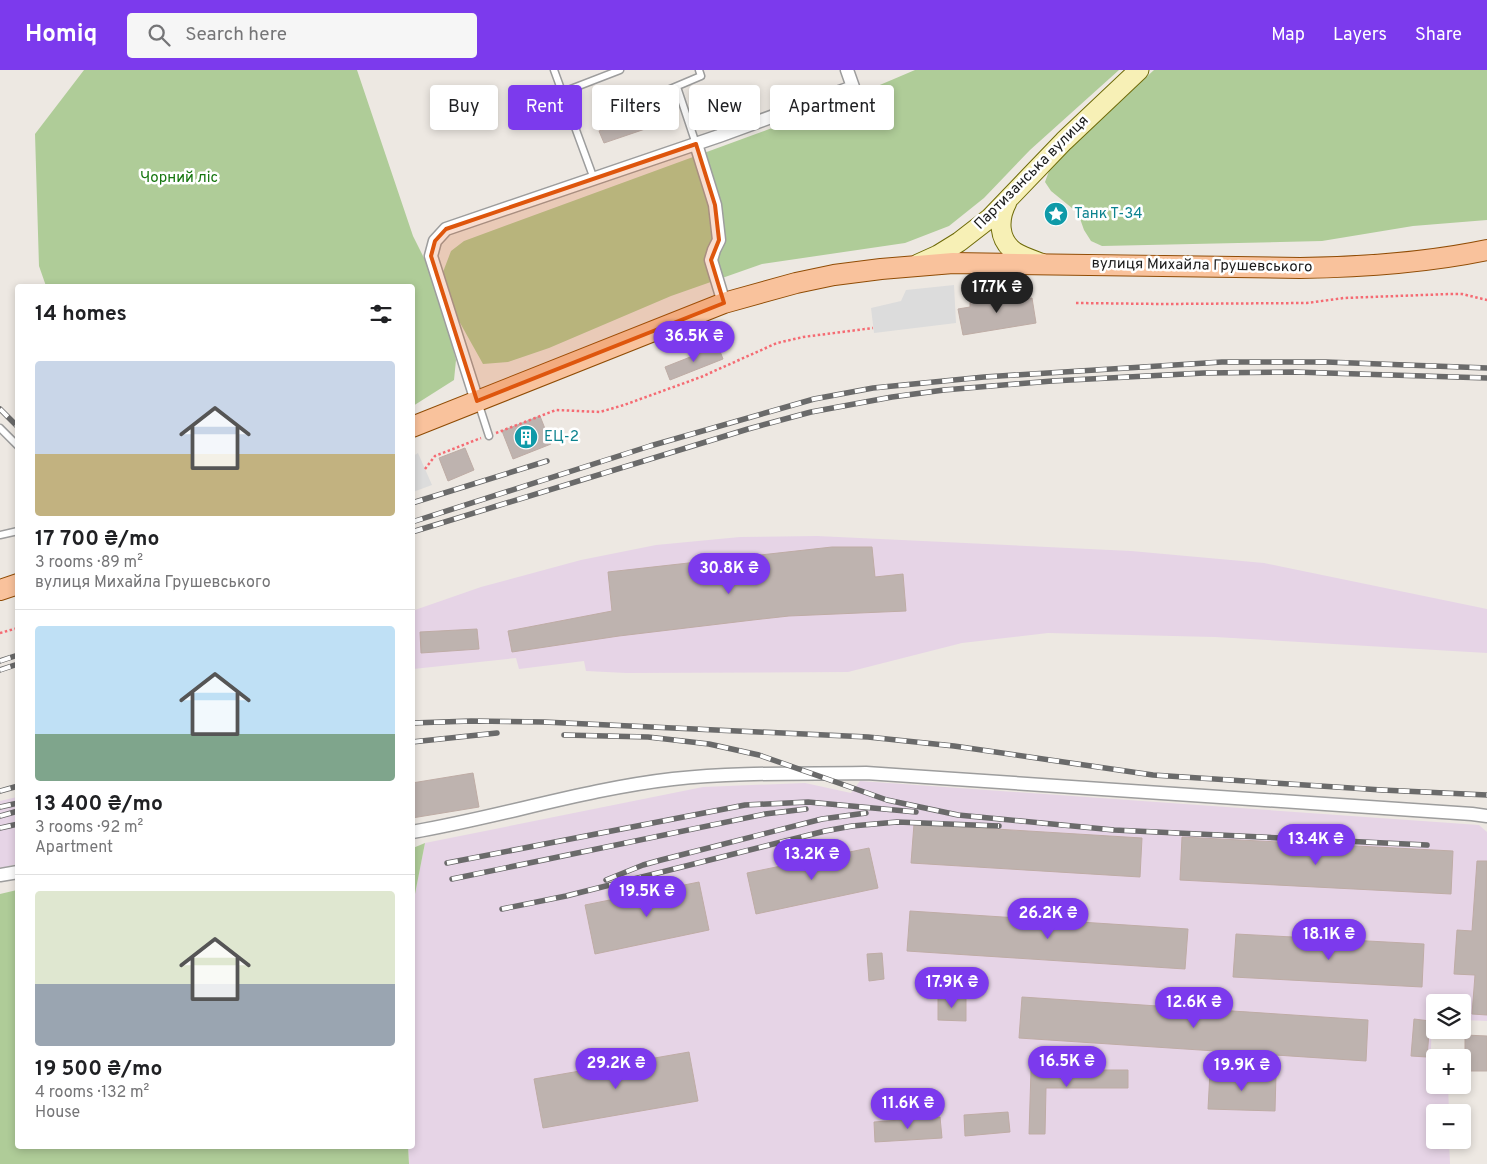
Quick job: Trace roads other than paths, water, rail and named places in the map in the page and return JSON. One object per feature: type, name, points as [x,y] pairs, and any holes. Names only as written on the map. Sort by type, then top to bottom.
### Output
[{"type":"main road","name":"вулиця Михайла Грушевського","points":[[415,426],[724,303],[806,281],[872,270],[952,263],[1354,267],[1416,262],[1487,250]]},
{"type":"main road","points":[[0,590],[15,585]]},
{"type":"street","points":[[478,401],[432,256],[435,242],[446,229],[696,144],[853,87],[847,70]]},
{"type":"street","name":"Партизанська вулиця","points":[[916,265],[938,255],[978,228],[1064,141],[1140,70]]},
{"type":"street","points":[[696,144],[715,205],[719,240],[711,260],[724,303]]},
{"type":"street","points":[[1010,197],[1002,211],[1001,233],[1007,245],[1016,253],[1043,264]]},
{"type":"street","points":[[415,831],[620,787],[673,779],[768,774],[876,774],[1487,816]]},
{"type":"street","points":[[0,875],[15,872]]},
{"type":"lane","points":[[554,70],[559,85]]},
{"type":"lane","points":[[580,85],[620,70]]},
{"type":"lane","points":[[679,86],[701,76],[699,70]]},
{"type":"lane","points":[[679,93],[696,144]]},
{"type":"lane","points":[[576,130],[594,178]]},
{"type":"lane","points":[[478,401],[488,436]]},
{"type":"lane","points":[[0,428],[15,443]]},
{"type":"lane","points":[[0,535],[15,532]]},
{"type":"railway","points":[[415,521],[650,446],[814,399],[873,388],[984,377],[1222,362],[1326,362],[1487,368]]},
{"type":"railway","points":[[415,531],[748,429],[811,412],[892,397],[944,390],[1052,381],[1204,373],[1295,372],[1487,378]]},
{"type":"railway","points":[[0,409],[15,424]]},
{"type":"railway","points":[[415,502],[547,461]]},
{"type":"railway","points":[[0,661],[15,656]]},
{"type":"railway","points":[[0,670],[15,665]]},
{"type":"railway","points":[[415,723],[471,721],[544,722],[868,737],[954,746],[1153,775],[1487,795]]},
{"type":"railway","points":[[415,742],[497,733]]},
{"type":"railway","points":[[564,735],[648,737],[709,744],[759,755],[887,800],[958,815],[1114,830],[1427,845]]},
{"type":"railway","points":[[0,791],[15,787]]},
{"type":"railway","points":[[447,863],[745,805],[808,802],[916,812]]},
{"type":"railway","points":[[0,807],[15,804]]},
{"type":"railway","points":[[452,879],[765,814],[806,809]]},
{"type":"railway","points":[[0,816],[15,812]]},
{"type":"railway","points":[[606,880],[661,860],[822,819],[866,813]]},
{"type":"railway","points":[[502,909],[566,896],[825,831],[852,826],[897,822],[999,826]]},
{"type":"railway","points":[[0,828],[15,825]]},
{"type":"place","name":"Танк Т-34","points":[[1056,214]]},
{"type":"place","name":"ЕЦ-2","points":[[526,437]]},
{"type":"park label","name":"Чорний ліс","points":[[179,178]]}]
